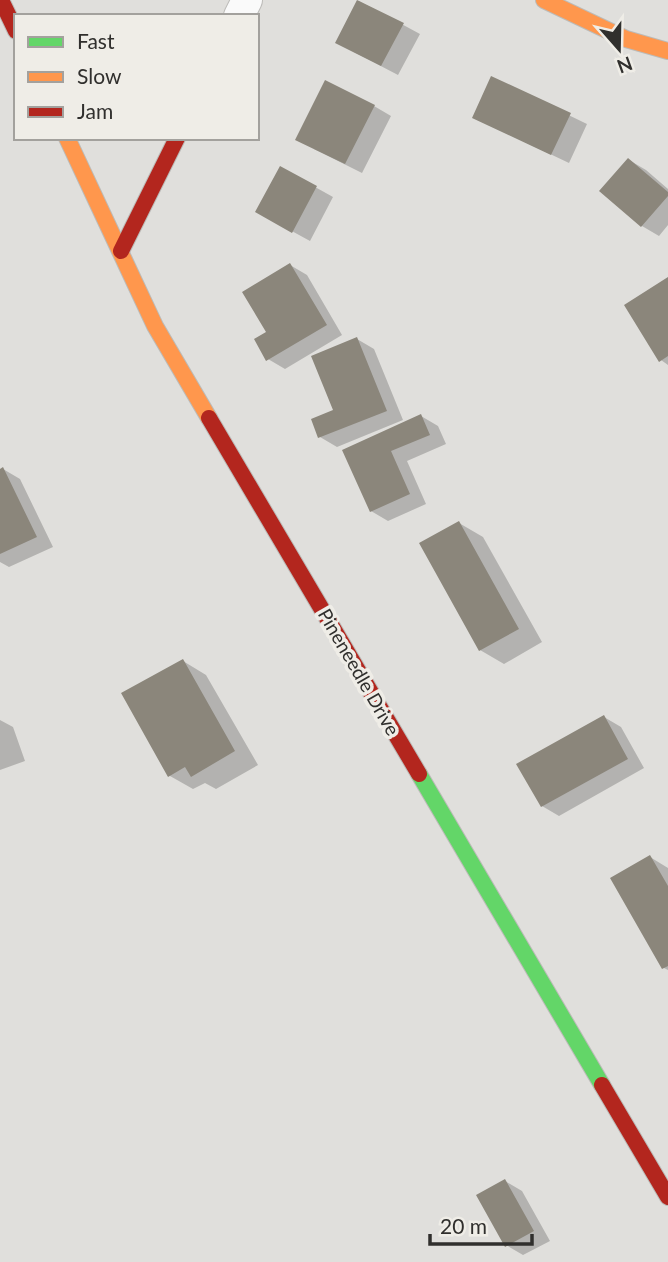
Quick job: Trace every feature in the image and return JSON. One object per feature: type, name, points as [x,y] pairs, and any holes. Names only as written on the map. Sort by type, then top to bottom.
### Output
[{"type":"street","points":[[1,0],[14,27]]},
{"type":"street","points":[[544,0],[626,39],[668,51]]},
{"type":"street","name":"Pineneedle Drive","points":[[68,140],[155,326],[668,1197]]},
{"type":"street","points":[[121,251],[176,140]]},
{"type":"building","points":[[357,0],[404,23],[381,66],[335,43]]},
{"type":"building","points":[[491,76],[571,113],[551,155],[472,118]]},
{"type":"building","points":[[325,80],[375,105],[345,164],[295,140]]},
{"type":"building","points":[[628,158],[668,192],[668,196],[641,227],[599,191]]},
{"type":"building","points":[[280,166],[317,186],[292,233],[255,212]]},
{"type":"building","points":[[290,263],[327,325],[266,361],[254,339],[266,332],[242,292]]},
{"type":"building","points":[[668,277],[668,356],[659,362],[624,305]]},
{"type":"building","points":[[357,337],[387,411],[318,438],[311,419],[333,410],[311,356]]},
{"type":"building","points":[[421,414],[430,435],[391,451],[410,494],[370,512],[342,450]]},
{"type":"building","points":[[3,467],[37,537],[0,554],[0,469]]},
{"type":"building","points":[[459,521],[519,629],[479,651],[419,543]]},
{"type":"building","points":[[183,659],[235,751],[191,777],[185,767],[168,777],[121,693]]},
{"type":"building","points":[[604,715],[628,759],[541,807],[516,764]]},
{"type":"building","points":[[650,855],[668,886],[668,966],[662,969],[610,878]]},
{"type":"building","points":[[505,1179],[534,1231],[505,1247],[476,1195]]},
{"type":"traffic: fast","points":[[419,774],[602,1085]]},
{"type":"traffic: slow","points":[[544,0],[626,39],[668,51]]},
{"type":"traffic: slow","points":[[68,140],[155,326],[209,418]]},
{"type":"traffic: jam","points":[[1,0],[14,27]]},
{"type":"traffic: jam","points":[[121,251],[176,140]]},
{"type":"traffic: jam","points":[[209,418],[419,774]]},
{"type":"traffic: jam","points":[[602,1085],[668,1197]]}]
